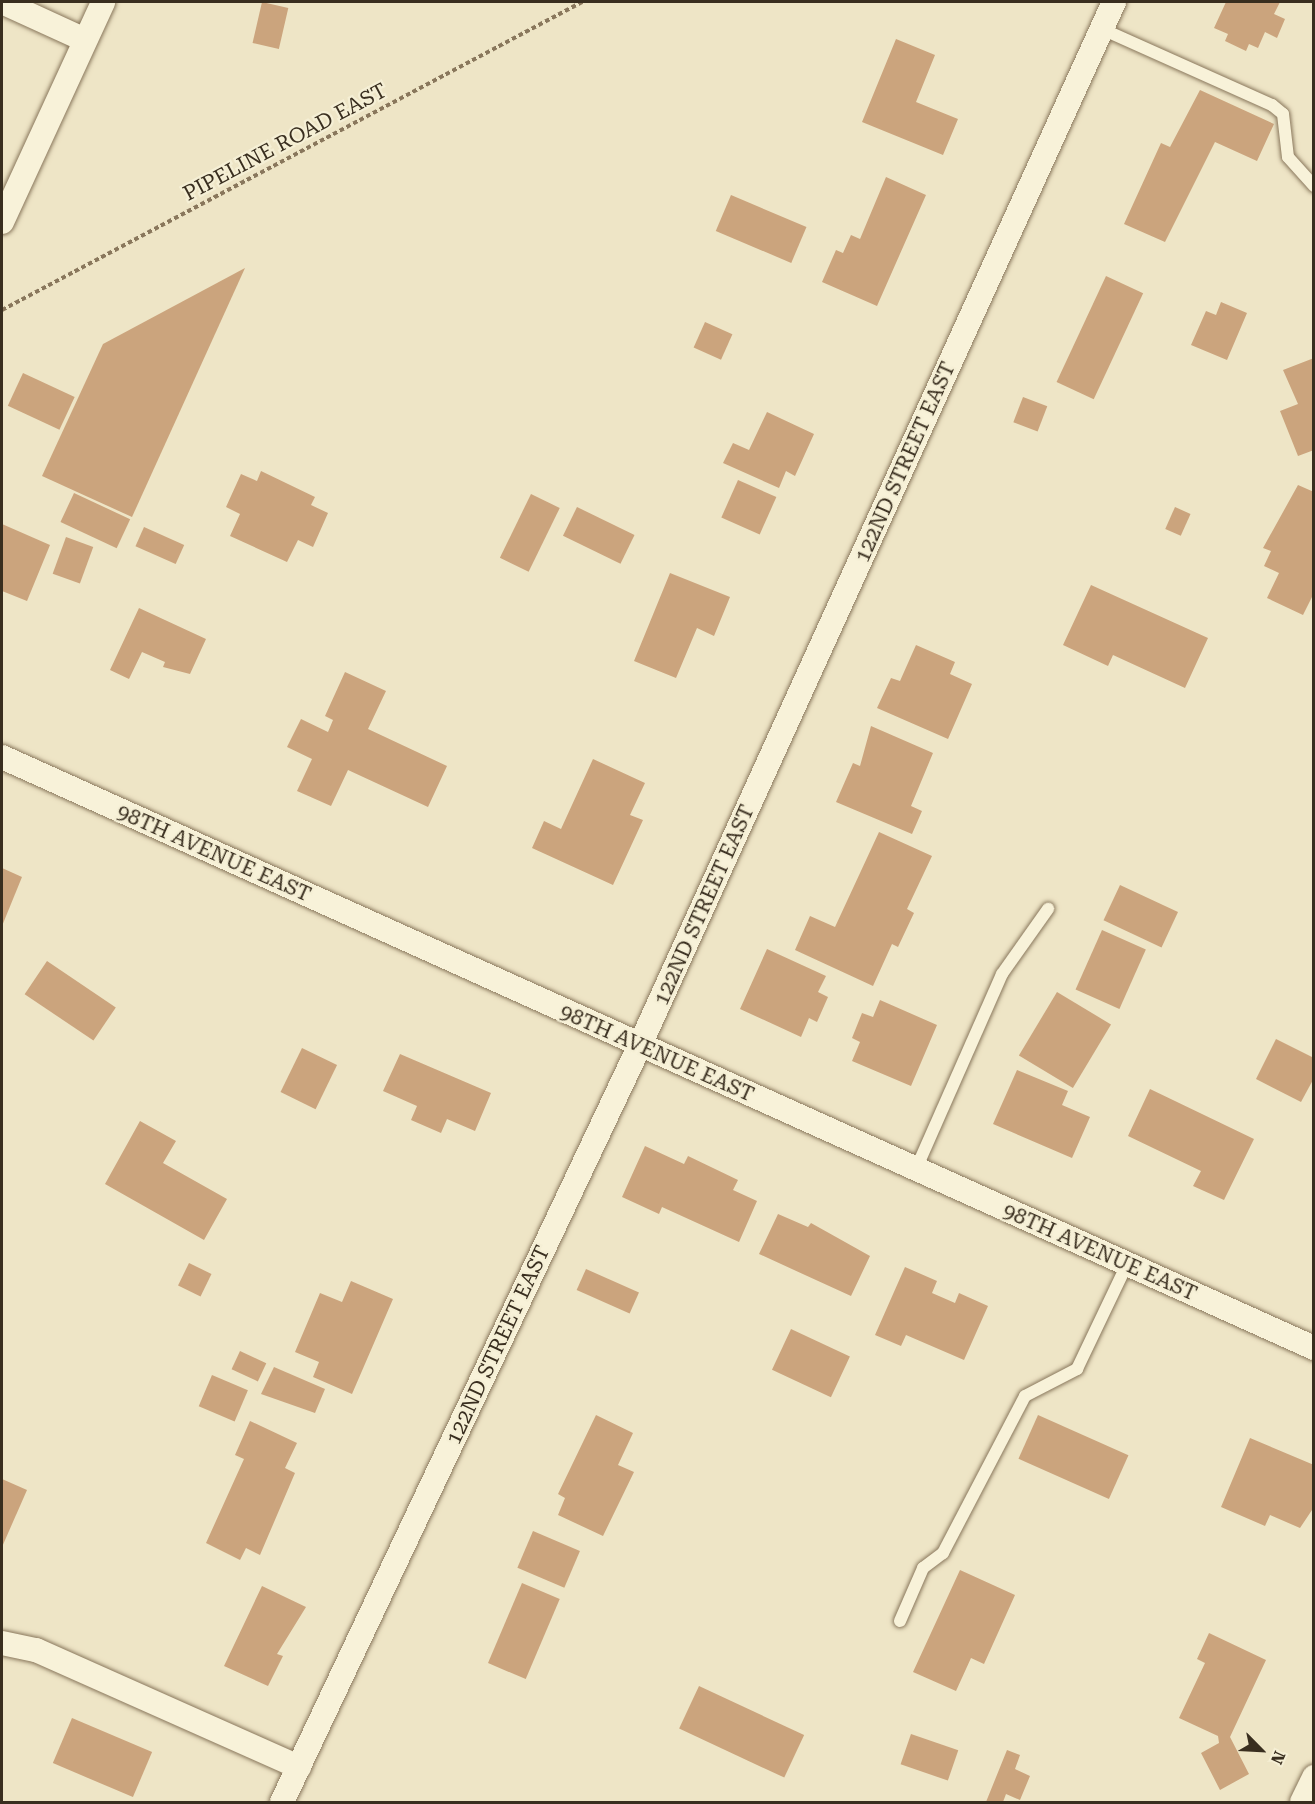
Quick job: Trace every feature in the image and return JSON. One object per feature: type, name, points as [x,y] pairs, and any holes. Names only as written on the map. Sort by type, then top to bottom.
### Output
[{"type":"street","points":[[2,222],[103,2]]},
{"type":"street","name":"122ND STREET EAST","points":[[282,1803],[640,1045],[1114,2]]},
{"type":"street","points":[[2,3],[85,40]]},
{"type":"street","name":"98TH AVENUE EAST","points":[[2,756],[1314,1348]]},
{"type":"street","points":[[2,1643],[36,1650],[299,1767]]},
{"type":"street","points":[[1302,1803],[1314,1777]]},
{"type":"lane","points":[[1102,28],[1272,105],[1283,114],[1288,157],[1314,186]]},
{"type":"lane","points":[[915,1169],[1002,974],[1048,909]]},
{"type":"lane","points":[[900,1621],[923,1568],[943,1553],[1025,1396],[1077,1369],[1127,1264]]},
{"type":"path","name":"PIPELINE ROAD EAST","points":[[2,310],[582,2]]},
{"type":"building","points":[[262,2],[288,8],[279,49],[253,43]]},
{"type":"building","points":[[1226,2],[1280,2],[1274,14],[1285,19],[1277,38],[1265,32],[1258,48],[1249,44],[1246,51],[1225,41],[1228,34],[1214,28]]},
{"type":"building","points":[[896,39],[935,55],[916,102],[958,119],[943,155],[862,122]]},
{"type":"building","points":[[1200,90],[1274,124],[1257,161],[1215,142],[1165,242],[1124,224],[1161,143],[1170,147]]},
{"type":"building","points":[[886,177],[926,195],[877,306],[822,282],[836,250],[843,253],[851,235],[860,239]]},
{"type":"building","points":[[731,195],[806,227],[791,263],[716,231]]},
{"type":"building","points":[[245,268],[132,517],[42,476],[103,344]]},
{"type":"building","points":[[1106,276],[1143,293],[1094,399],[1057,382]]},
{"type":"building","points":[[1221,302],[1247,313],[1227,360],[1191,345],[1206,311],[1216,315]]},
{"type":"building","points":[[705,322],[732,334],[721,360],[694,348]]},
{"type":"building","points":[[1314,358],[1314,450],[1298,456],[1280,411],[1298,404],[1283,370]]},
{"type":"building","points":[[23,373],[75,397],[59,430],[8,406]]},
{"type":"building","points":[[1023,397],[1047,406],[1038,432],[1013,422]]},
{"type":"building","points":[[767,412],[814,434],[795,476],[786,471],[779,488],[723,463],[733,443],[749,450]]},
{"type":"building","points":[[261,471],[315,497],[311,505],[328,513],[313,547],[298,540],[287,562],[230,536],[240,514],[226,507],[241,474],[257,481]]},
{"type":"building","points":[[738,480],[776,497],[760,535],[721,517]]},
{"type":"building","points":[[1298,485],[1314,492],[1314,593],[1303,615],[1267,598],[1279,573],[1264,566],[1271,551],[1263,548]]},
{"type":"building","points":[[74,493],[130,519],[117,548],[60,522]]},
{"type":"building","points":[[531,494],[560,508],[529,572],[500,558]]},
{"type":"building","points":[[577,507],[635,535],[620,564],[563,536]]},
{"type":"building","points":[[1175,507],[1191,514],[1181,536],[1165,529]]},
{"type":"building","points":[[2,524],[50,545],[27,601],[2,591]]},
{"type":"building","points":[[144,527],[184,545],[176,564],[135,546]]},
{"type":"building","points":[[66,537],[93,547],[80,584],[53,574]]},
{"type":"building","points":[[670,573],[730,597],[714,636],[697,628],[676,678],[634,661]]},
{"type":"building","points":[[1091,585],[1208,638],[1185,688],[1113,655],[1108,666],[1063,645]]},
{"type":"building","points":[[139,608],[206,639],[190,674],[163,667],[165,662],[142,652],[129,679],[110,670]]},
{"type":"building","points":[[916,645],[955,662],[950,674],[972,684],[948,739],[877,708],[891,678],[900,681]]},
{"type":"building","points":[[345,672],[386,691],[368,729],[447,766],[428,807],[348,770],[331,806],[297,791],[312,759],[287,747],[301,719],[328,732],[333,720],[325,716]]},
{"type":"building","points":[[871,726],[933,753],[911,806],[922,811],[912,834],[836,802],[853,763],[860,766]]},
{"type":"building","points":[[593,759],[645,783],[630,815],[643,820],[613,885],[532,848],[544,821],[561,829]]},
{"type":"building","points":[[879,832],[932,856],[907,909],[914,913],[898,947],[892,944],[873,986],[795,950],[810,916],[835,927]]},
{"type":"building","points":[[2,868],[22,877],[2,926]]},
{"type":"building","points":[[1120,885],[1178,912],[1162,947],[1104,920]]},
{"type":"building","points":[[1102,930],[1146,950],[1119,1009],[1076,989]]},
{"type":"building","points":[[767,949],[826,976],[818,992],[828,997],[817,1022],[809,1018],[801,1037],[740,1009]]},
{"type":"building","points":[[47,961],[116,1007],[93,1041],[25,994]]},
{"type":"building","points":[[1057,992],[1111,1024],[1073,1088],[1019,1055]]},
{"type":"building","points":[[880,1000],[937,1025],[911,1086],[852,1061],[860,1042],[852,1038],[862,1013],[873,1017]]},
{"type":"building","points":[[1276,1039],[1314,1058],[1314,1078],[1301,1102],[1256,1079]]},
{"type":"building","points":[[302,1048],[337,1065],[316,1109],[281,1092]]},
{"type":"building","points":[[400,1054],[491,1093],[475,1131],[447,1119],[441,1133],[411,1120],[417,1106],[383,1091]]},
{"type":"building","points":[[1017,1070],[1068,1091],[1062,1105],[1090,1117],[1072,1158],[993,1124]]},
{"type":"building","points":[[1150,1089],[1254,1139],[1224,1200],[1193,1186],[1201,1171],[1128,1136]]},
{"type":"building","points":[[140,1121],[176,1141],[163,1163],[227,1199],[204,1240],[105,1184]]},
{"type":"building","points":[[645,1146],[684,1164],[688,1156],[738,1180],[733,1190],[757,1201],[739,1242],[662,1207],[659,1214],[622,1197]]},
{"type":"building","points":[[778,1214],[808,1227],[811,1223],[870,1256],[851,1296],[759,1254]]},
{"type":"building","points":[[189,1263],[211,1274],[201,1296],[178,1285]]},
{"type":"building","points":[[905,1267],[937,1281],[932,1293],[955,1303],[959,1293],[988,1306],[964,1360],[906,1335],[901,1346],[875,1335]]},
{"type":"building","points":[[586,1269],[639,1293],[630,1314],[577,1290]]},
{"type":"building","points":[[351,1281],[393,1299],[352,1394],[313,1377],[319,1362],[295,1352],[320,1293],[342,1302]]},
{"type":"building","points":[[791,1329],[850,1356],[831,1397],[772,1370]]},
{"type":"building","points":[[240,1351],[266,1363],[258,1381],[232,1369]]},
{"type":"building","points":[[274,1367],[325,1389],[315,1413],[261,1394]]},
{"type":"building","points":[[212,1375],[248,1390],[235,1422],[199,1406]]},
{"type":"building","points":[[596,1415],[633,1433],[618,1465],[634,1472],[603,1536],[558,1515],[565,1498],[558,1494]]},
{"type":"building","points":[[1038,1415],[1128,1455],[1109,1499],[1018,1459]]},
{"type":"building","points":[[250,1421],[297,1443],[285,1468],[295,1473],[260,1555],[246,1548],[240,1560],[206,1543],[244,1459],[235,1455]]},
{"type":"building","points":[[1250,1438],[1314,1465],[1314,1507],[1300,1528],[1270,1515],[1265,1526],[1221,1507]]},
{"type":"building","points":[[2,1479],[27,1490],[2,1547]]},
{"type":"building","points":[[533,1531],[580,1551],[564,1588],[517,1568]]},
{"type":"building","points":[[960,1570],[1015,1595],[984,1664],[971,1658],[956,1691],[913,1672]]},
{"type":"building","points":[[522,1583],[560,1599],[526,1679],[488,1663]]},
{"type":"building","points":[[262,1586],[306,1607],[277,1654],[283,1656],[268,1686],[224,1666]]},
{"type":"building","points":[[1209,1633],[1266,1660],[1230,1737],[1249,1774],[1220,1790],[1201,1753],[1219,1743],[1218,1736],[1179,1718],[1205,1663],[1197,1659]]},
{"type":"building","points":[[699,1686],[804,1735],[784,1778],[679,1729]]},
{"type":"building","points":[[72,1718],[152,1752],[133,1797],[53,1763]]},
{"type":"building","points":[[911,1734],[958,1750],[948,1781],[901,1764]]},
{"type":"building","points":[[1007,1750],[1020,1755],[1015,1769],[1030,1776],[1020,1800],[1006,1794],[1003,1802],[986,1802]]}]
